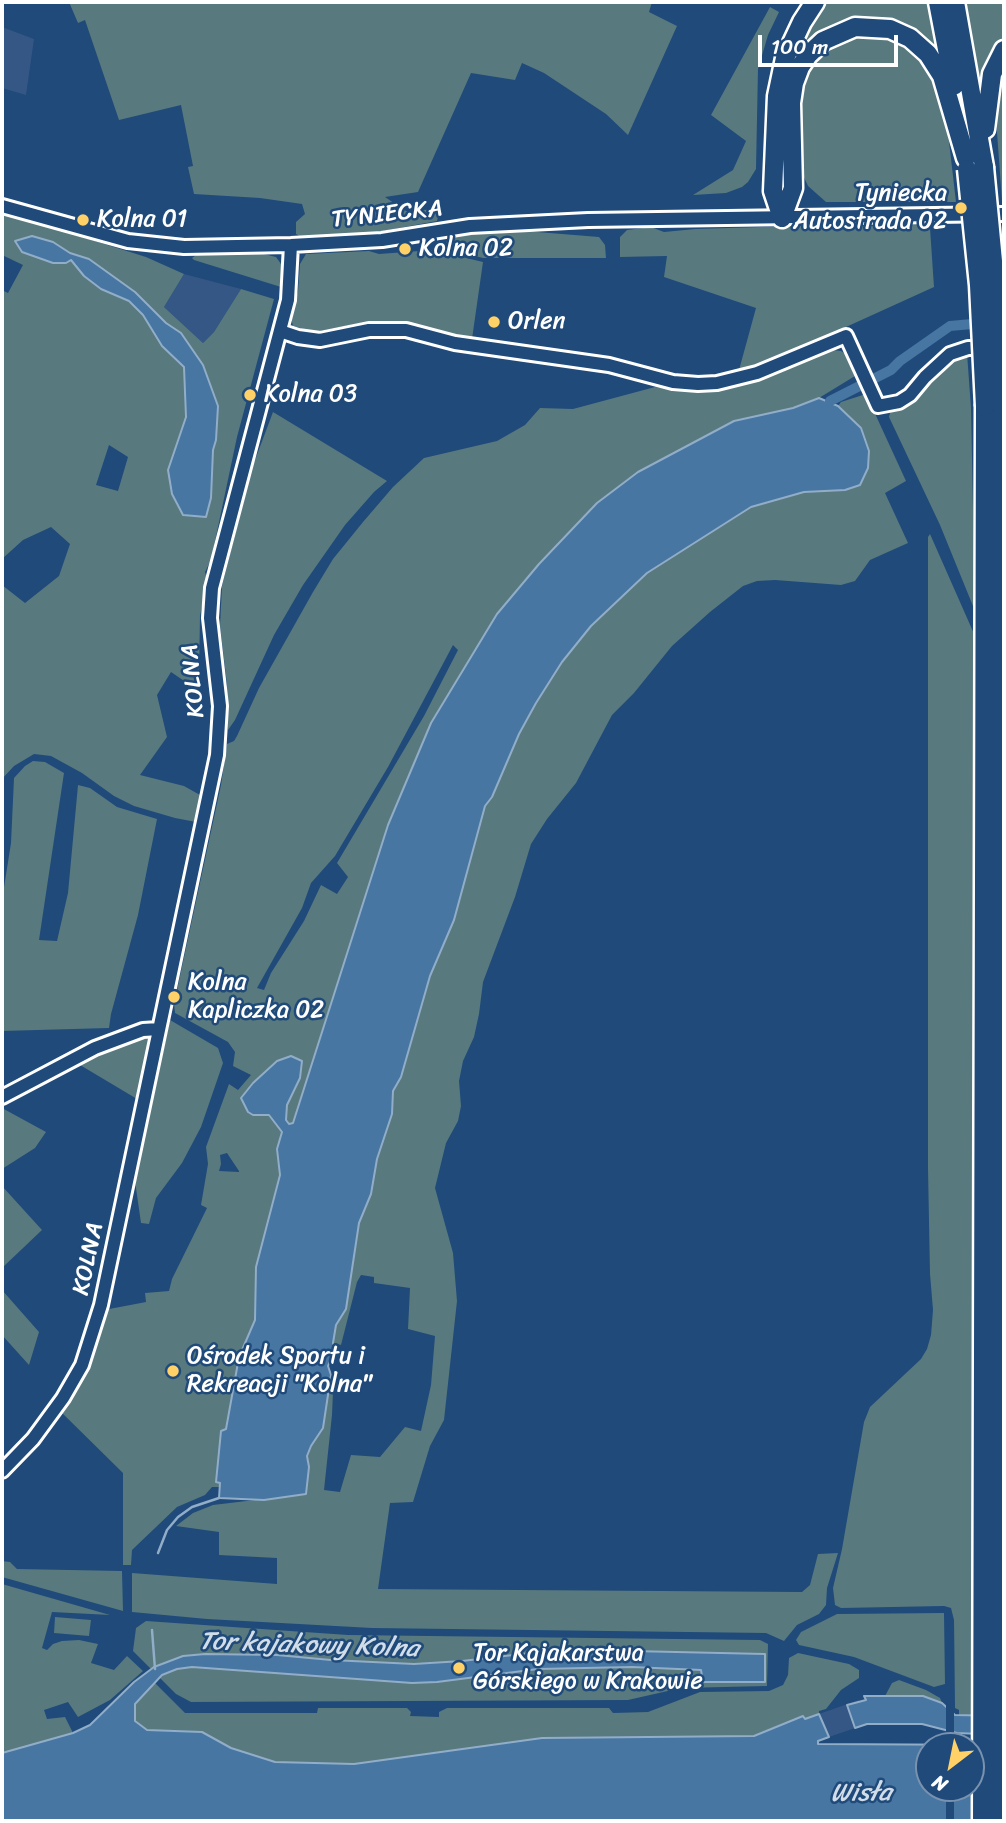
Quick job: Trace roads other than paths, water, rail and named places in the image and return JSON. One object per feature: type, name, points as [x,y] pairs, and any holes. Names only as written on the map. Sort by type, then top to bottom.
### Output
[{"type":"highway","points":[[782,218],[773,191],[777,96],[785,58],[815,2]]},
{"type":"highway","points":[[938,2],[995,282],[990,1681],[996,1821]]},
{"type":"highway","points":[[955,2],[972,165]]},
{"type":"highway","points":[[782,218],[793,188],[791,103],[794,83],[808,55],[823,41],[855,27],[890,29],[910,38],[929,54],[942,76],[972,165]]},
{"type":"highway","points":[[972,165],[992,74],[1004,50]]},
{"type":"highway","points":[[982,1821],[990,1681]]},
{"type":"street","name":"TYNIECKA","points":[[2,206],[128,241],[184,247],[382,240],[491,224],[600,219],[1004,214]]},
{"type":"street","name":"KOLNA","points":[[2,1471],[33,1439],[55,1410],[82,1365],[93,1335],[108,1274],[207,806],[219,737],[219,688],[210,618],[212,588],[289,289],[291,245]]},
{"type":"street","points":[[279,331],[320,340],[369,330],[406,330],[455,343],[609,365],[673,382],[698,384],[717,383],[757,373],[846,336],[878,406],[899,402],[910,395],[950,354],[968,348],[1004,347]]},
{"type":"street","points":[[2,1097],[95,1048],[143,1030],[159,1029]]},
{"type":"water","points":[[32,236],[53,242],[70,253],[89,259],[135,292],[166,323],[181,333],[203,365],[218,406],[211,498],[206,517],[183,515],[172,494],[168,470],[186,417],[184,367],[162,346],[143,315],[129,301],[101,289],[84,276],[71,260],[66,263],[53,263],[22,252],[15,241]]},
{"type":"water","points":[[819,398],[838,406],[861,428],[869,451],[868,468],[860,485],[845,490],[804,492],[751,507],[647,573],[591,626],[562,662],[519,734],[492,797],[485,806],[454,920],[430,976],[401,1077],[393,1091],[392,1114],[377,1159],[371,1194],[359,1223],[346,1309],[336,1325],[334,1351],[328,1366],[331,1375],[323,1428],[307,1456],[309,1467],[306,1494],[264,1500],[219,1498],[220,1483],[216,1482],[221,1431],[226,1429],[239,1357],[255,1320],[256,1267],[280,1175],[277,1149],[282,1132],[269,1115],[253,1115],[248,1112],[241,1098],[277,1061],[291,1056],[302,1061],[300,1078],[287,1105],[286,1120],[289,1124],[293,1123],[388,825],[431,723],[497,614],[539,564],[597,503],[638,472],[734,421],[793,408]]},
{"type":"water","name":"Wisła","points":[[587,1650],[765,1654],[765,1682],[703,1682],[701,1670],[632,1667],[538,1669],[412,1683],[192,1667],[162,1675],[135,1704],[135,1721],[147,1730],[202,1732],[231,1748],[275,1762],[354,1764],[542,1738],[754,1736],[803,1716],[805,1719],[819,1714],[829,1737],[818,1741],[818,1744],[915,1745],[915,1802],[985,1802],[985,1745],[1004,1745],[1004,1821],[2,1821],[2,1753],[73,1733],[90,1725],[134,1682],[154,1667],[183,1656],[277,1655],[414,1664],[539,1652]]},
{"type":"water","points":[[864,1696],[923,1696],[942,1703],[955,1715],[1004,1716],[1004,1735],[953,1732],[922,1724],[867,1724],[855,1728],[847,1705],[866,1700]]},
{"type":"waterway","points":[[830,401],[891,370],[950,326],[983,323]]},
{"type":"waterway","points":[[158,1553],[167,1530],[178,1517],[192,1507],[219,1498]]},
{"type":"waterway","points":[[152,1630],[155,1669]]},
{"type":"place","name":"Tyniecka Autostrada 02","points":[[961,208]]},
{"type":"place","name":"Kolna 01","points":[[83,220]]},
{"type":"place","name":"Kolna 02","points":[[405,249]]},
{"type":"place","name":"Orlen","points":[[494,322]]},
{"type":"place","name":"Kolna 03","points":[[250,395]]},
{"type":"place","name":"Kolna Kapliczka 02","points":[[174,997]]},
{"type":"place","name":"Ośrodek Sportu i Rekreacji \"Kolna\"","points":[[173,1371]]},
{"type":"place","name":"Tor Kajakarstwa Górskiego w Krakowie","points":[[459,1668]]},
{"type":"water label","name":"Tor kajakowy Kolna","points":[[309,1646]]}]
